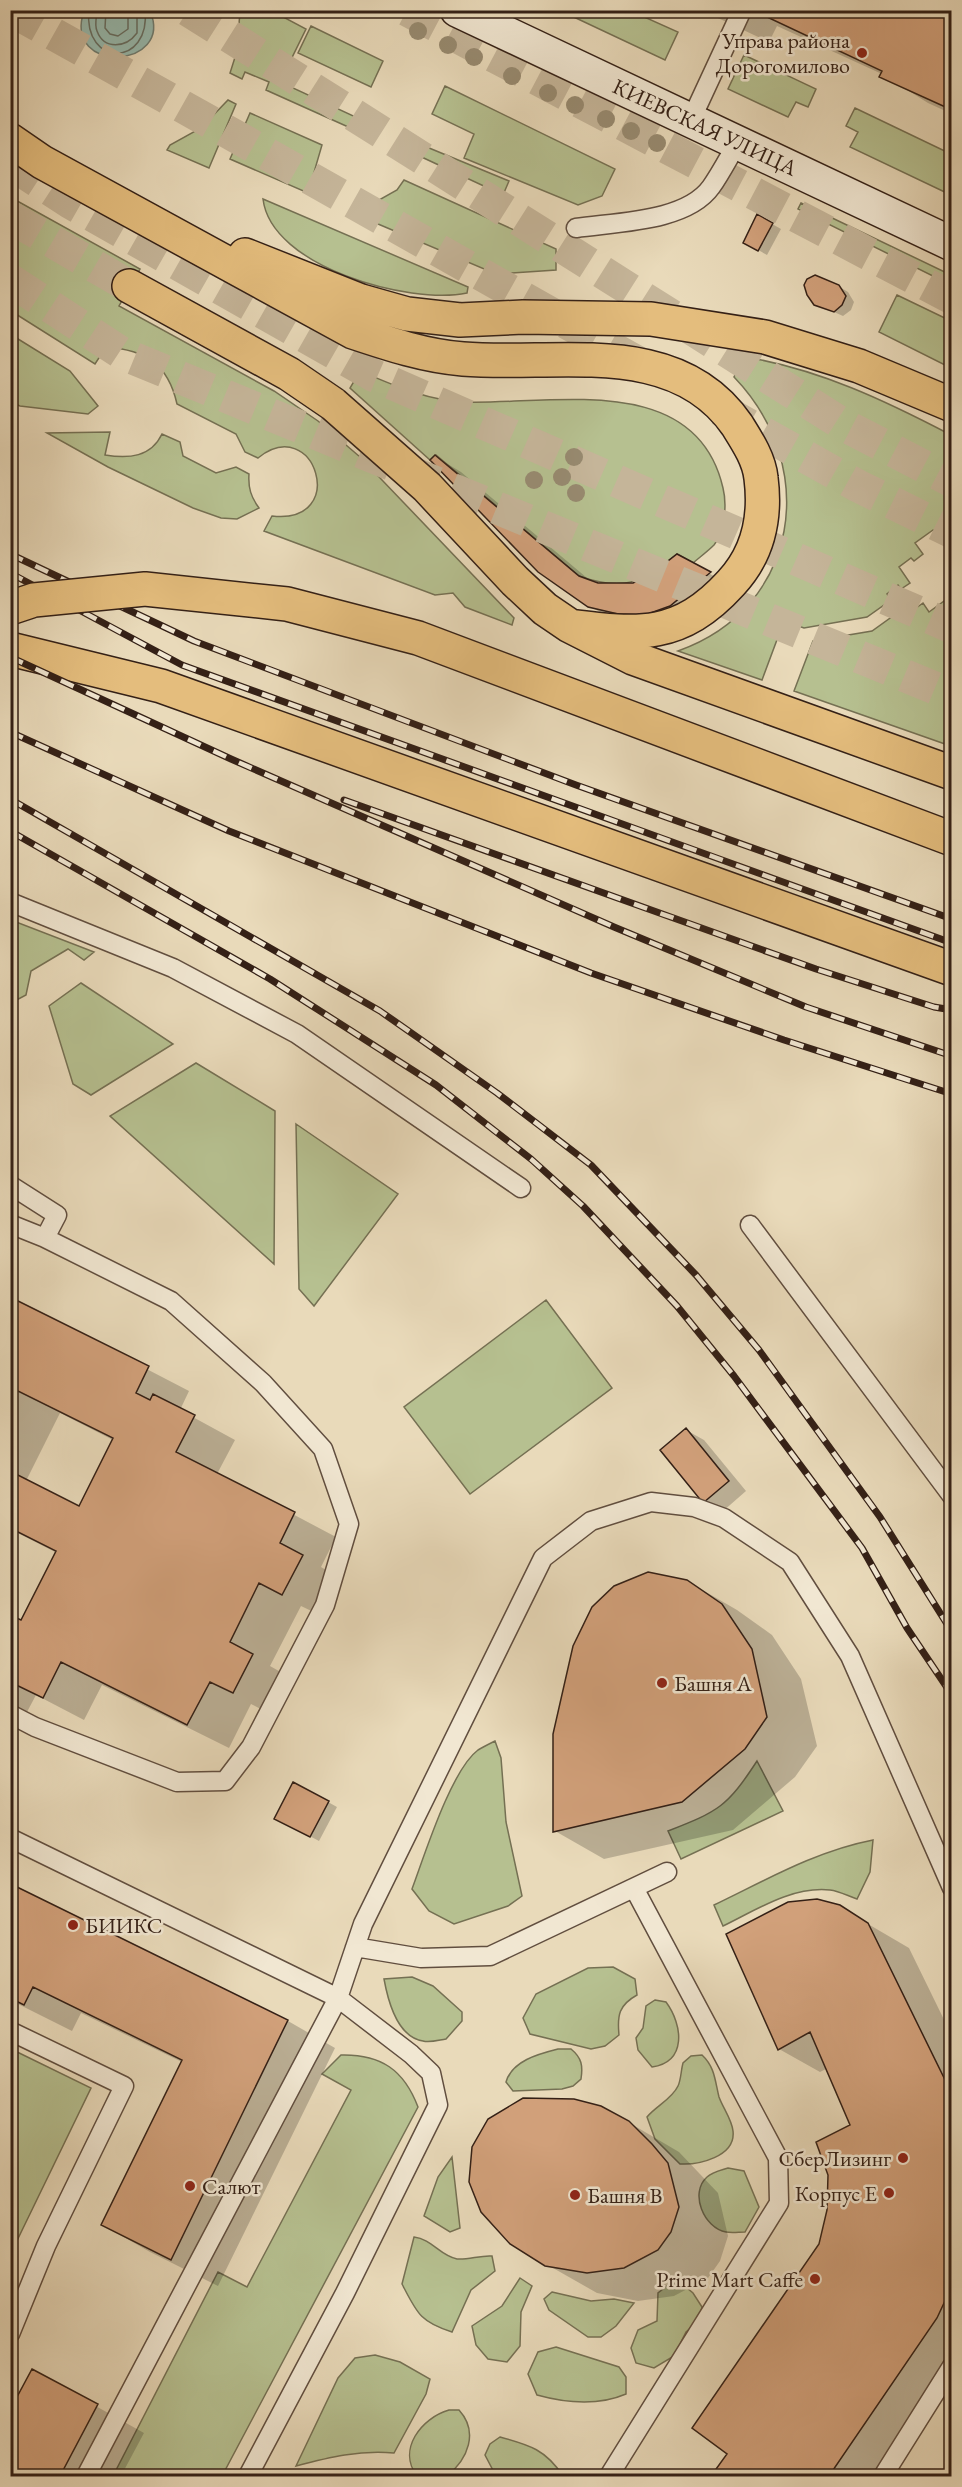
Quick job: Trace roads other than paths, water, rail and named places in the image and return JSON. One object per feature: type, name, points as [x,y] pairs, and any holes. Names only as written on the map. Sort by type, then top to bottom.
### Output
[{"type":"main road","points":[[10,140],[42,162],[353,332],[402,349],[463,359],[622,361],[669,370],[699,386],[731,417],[749,444],[760,471],[764,502],[757,541],[742,571],[718,597],[692,617],[665,629],[625,633],[570,626]]},
{"type":"main road","points":[[159,224],[312,279],[361,300],[407,314],[460,320],[524,316],[651,319],[765,336],[859,366],[951,405]]},
{"type":"main road","points":[[129,286],[289,374],[333,404],[427,487],[515,581],[545,609],[570,626],[633,658],[951,772]]},
{"type":"main road","points":[[10,608],[34,600],[145,589],[287,604],[418,638],[951,839]]},
{"type":"main road","points":[[10,649],[161,686],[951,969]]},
{"type":"street","name":"КИЕВСКАЯ УЛИЦА","points":[[457,10],[951,244]]},
{"type":"lane","points":[[691,120],[742,10]]},
{"type":"lane","points":[[576,228],[671,214],[693,204],[711,188],[738,142]]},
{"type":"lane","points":[[10,902],[173,968],[297,1034],[521,1188]]},
{"type":"lane","points":[[10,1185],[57,1215],[45,1238]]},
{"type":"lane","points":[[10,1224],[45,1238],[171,1301],[263,1383],[323,1449],[349,1524],[325,1605],[251,1747],[225,1781],[177,1782],[10,1714]]},
{"type":"lane","points":[[750,1225],[951,1496]]},
{"type":"lane","points":[[86,2476],[338,1998],[363,1924],[543,1558],[591,1521],[651,1502],[694,1507],[724,1518],[790,1562],[850,1656],[951,1888]]},
{"type":"lane","points":[[10,1838],[338,1998],[411,2054],[431,2073],[438,2105],[345,2293],[248,2476]]},
{"type":"lane","points":[[356,1947],[421,1958],[490,1956],[668,1872]]},
{"type":"lane","points":[[609,2476],[779,2203],[778,2158],[634,1888]]},
{"type":"lane","points":[[10,2031],[124,2086],[46,2246],[10,2334]]},
{"type":"lane","points":[[883,2476],[951,2366]]},
{"type":"water","points":[[84,11],[150,11],[153,30],[147,44],[134,53],[118,57],[102,54],[89,46],[82,32]]},
{"type":"tunnel","points":[[11,10],[644,366]]},
{"type":"tunnel","points":[[188,10],[844,425],[952,481]]},
{"type":"tunnel","points":[[407,10],[952,298]]},
{"type":"tunnel","points":[[10,163],[71,203],[373,375],[952,627]]},
{"type":"tunnel","points":[[10,217],[129,286]]},
{"type":"tunnel","points":[[10,280],[123,354],[952,695]]},
{"type":"tunnel","points":[[720,409],[858,486],[952,532]]},
{"type":"railway","points":[[10,554],[194,641],[576,785],[952,919]]},
{"type":"railway","points":[[10,573],[182,665],[952,943]]},
{"type":"railway","points":[[10,657],[231,759],[614,927],[806,1007],[952,1056]]},
{"type":"railway","points":[[10,732],[229,831],[591,973],[784,1040],[952,1094]]},
{"type":"railway","points":[[10,799],[380,1011],[497,1093],[591,1165],[696,1275],[759,1350],[880,1517],[952,1632]]},
{"type":"railway","points":[[344,800],[816,969],[934,1007],[952,1010]]},
{"type":"railway","points":[[10,831],[270,979],[436,1085],[531,1159],[583,1206],[677,1306],[734,1376],[862,1548],[907,1628],[952,1695]]},
{"type":"place","name":"Управа района Дорогомилово","points":[[862,53]]},
{"type":"place","name":"Башня А","points":[[662,1683]]},
{"type":"place","name":"БИИКС","points":[[73,1925]]},
{"type":"place","name":"СберЛизинг","points":[[903,2158]]},
{"type":"place","name":"Салют","points":[[190,2186]]},
{"type":"place","name":"Корпус E","points":[[889,2193]]},
{"type":"place","name":"Башня B","points":[[575,2195]]},
{"type":"place","name":"Prime Mart Caffe","points":[[815,2279]]}]
